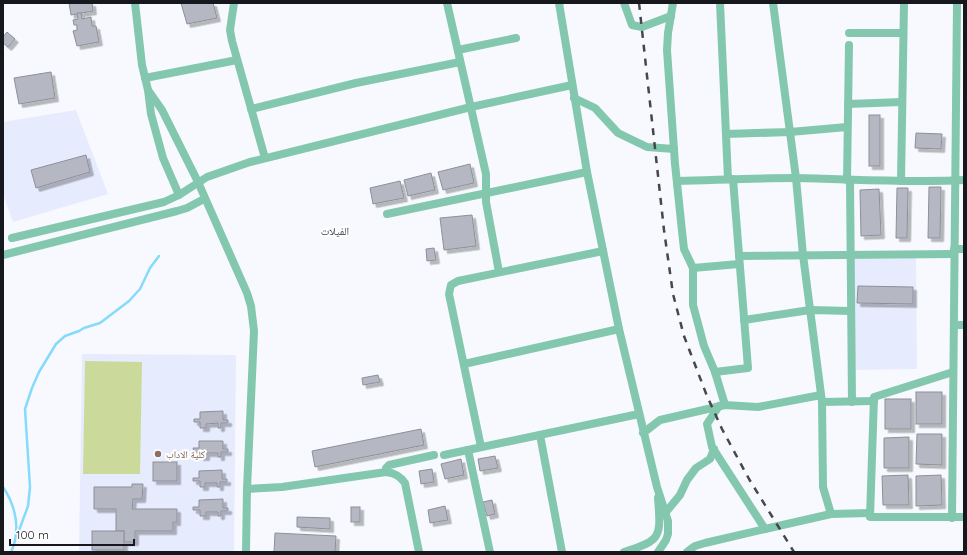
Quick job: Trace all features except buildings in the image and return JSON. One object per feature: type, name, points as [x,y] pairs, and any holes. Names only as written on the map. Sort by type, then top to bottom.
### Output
[{"type":"street","points":[[135,3],[142,65],[148,90],[151,114],[163,158],[179,195]]},
{"type":"street","points":[[234,3],[230,30],[265,158]]},
{"type":"street","points":[[446,3],[486,174],[486,202],[499,272]]},
{"type":"street","points":[[559,3],[587,172],[619,329],[657,488],[668,521],[668,534],[663,546],[658,552]]},
{"type":"street","points":[[624,3],[632,25],[642,27],[671,16]]},
{"type":"street","points":[[673,3],[667,50],[674,149],[684,249],[693,268],[693,305],[704,346],[715,372],[722,405]]},
{"type":"street","points":[[715,372],[748,368],[726,134],[720,3]]},
{"type":"street","points":[[773,3],[796,178],[803,255],[821,399],[823,487],[831,514]]},
{"type":"street","points":[[901,181],[904,3]]},
{"type":"street","points":[[952,518],[955,180],[960,96],[957,3]]},
{"type":"street","points":[[849,33],[903,33]]},
{"type":"street","points":[[458,50],[516,38]]},
{"type":"street","points":[[849,45],[848,180],[852,402]]},
{"type":"street","points":[[145,78],[237,60]]},
{"type":"street","points":[[251,109],[356,83],[460,62]]},
{"type":"street","points":[[12,238],[164,202],[179,195],[198,182],[221,172],[265,158],[572,85]]},
{"type":"street","points":[[148,90],[162,110],[198,182],[204,199],[247,293],[254,319],[246,552]]},
{"type":"street","points":[[574,98],[595,108],[618,133],[647,147],[674,149]]},
{"type":"street","points":[[848,104],[902,102]]},
{"type":"street","points":[[726,134],[790,132],[848,127]]},
{"type":"street","points":[[387,214],[587,172]]},
{"type":"street","points":[[677,181],[796,178],[901,181],[964,180]]},
{"type":"street","points":[[3,255],[177,211],[187,208],[204,199]]},
{"type":"street","points":[[693,268],[739,260],[803,255],[850,255],[954,251],[964,249]]},
{"type":"street","points":[[481,447],[449,289],[453,282],[603,251]]},
{"type":"street","points":[[744,320],[810,310],[851,311]]},
{"type":"street","points":[[954,325],[964,324]]},
{"type":"street","points":[[464,364],[619,329]]},
{"type":"street","points":[[953,372],[874,397],[870,517],[964,517]]},
{"type":"street","points":[[643,433],[660,420],[722,405],[758,407],[821,399],[852,402],[874,401]]},
{"type":"street","points":[[722,405],[707,424],[714,449],[765,529]]},
{"type":"street","points":[[444,455],[639,414]]},
{"type":"street","points":[[540,435],[562,552]]},
{"type":"street","points":[[666,512],[680,495],[687,480],[696,468],[710,459],[714,449]]},
{"type":"street","points":[[468,450],[490,552]]},
{"type":"street","points":[[386,472],[386,468],[389,465],[434,455]]},
{"type":"street","points":[[247,489],[282,487],[386,472],[397,475],[405,483],[419,552]]},
{"type":"street","points":[[624,552],[647,544],[658,532],[660,521],[657,488]]},
{"type":"street","points":[[687,552],[695,546],[706,543],[831,514],[870,513]]},
{"type":"shaded area","points":[[76,110],[108,194],[13,222],[3,194],[3,122]]},
{"type":"shaded area","points":[[916,258],[917,369],[855,370],[854,259]]},
{"type":"shaded area","name":"كلية الاداب","points":[[82,354],[236,355],[234,552],[79,552]]},
{"type":"green space","points":[[85,361],[142,362],[140,474],[83,474]]},
{"type":"waterway","points":[[17,536],[28,506],[30,487],[25,409],[39,372],[56,344],[65,336],[100,323],[129,301],[140,289],[150,268],[159,256]]},
{"type":"waterway","points":[[3,487],[11,502],[16,519],[16,536],[11,552]]},
{"type":"railway","points":[[639,3],[664,230],[673,294],[684,336],[707,396],[722,429],[749,479],[794,552]]},
{"type":"place","name":"كلية الاداب","points":[[158,454]]},
{"type":"district","name":"الفيلات","points":[[335,231]]}]
